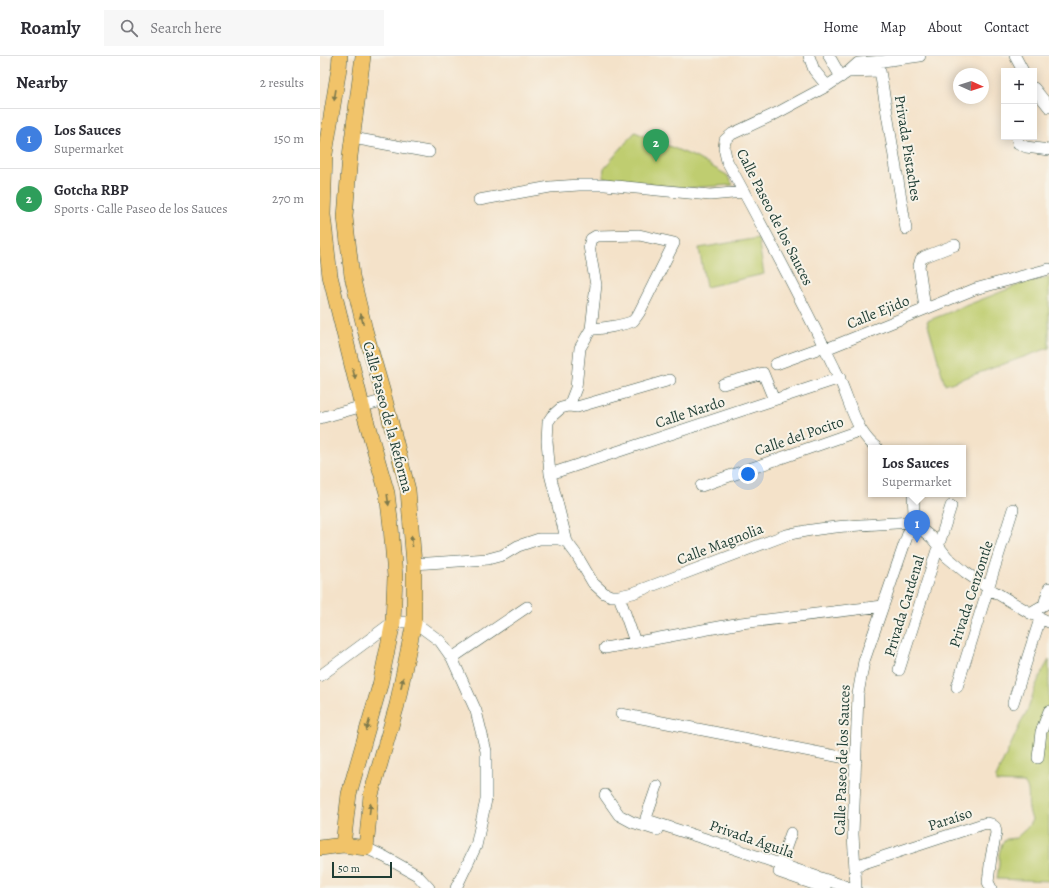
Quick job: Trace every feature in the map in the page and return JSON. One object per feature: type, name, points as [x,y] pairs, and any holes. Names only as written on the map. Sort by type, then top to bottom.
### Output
[{"type":"main road","points":[[340,62],[363,62]]},
{"type":"main road","name":"Calle Paseo de la Reforma","points":[[340,62],[325,154],[323,215],[330,276],[362,406],[387,493],[395,577],[393,622],[380,685],[349,794],[343,845]]},
{"type":"main road","name":"Calle Paseo de la Reforma","points":[[363,62],[345,216],[352,276],[408,490],[414,564],[414,622],[397,704],[371,795],[366,848]]},
{"type":"main road","points":[[320,848],[343,845],[366,848]]},
{"type":"street","points":[[809,56],[814,70],[826,86]]},
{"type":"street","points":[[830,56],[845,74]]},
{"type":"street","name":"Calle Paseo de los Sauces","points":[[825,347],[727,161],[724,148],[725,140],[732,134],[777,113],[826,86],[845,74],[858,63],[883,63],[920,56]]},
{"type":"street","points":[[1015,56],[1021,68]]},
{"type":"street","name":"Privada Pistaches","points":[[883,63],[906,229]]},
{"type":"street","points":[[1037,92],[1049,107]]},
{"type":"street","points":[[353,138],[429,152]]},
{"type":"street","points":[[1018,140],[1018,143],[1026,147],[1049,150]]},
{"type":"street","points":[[479,200],[550,187],[579,185],[605,185],[710,195],[744,192]]},
{"type":"street","points":[[569,406],[576,388],[580,348],[591,329],[596,285],[590,246],[591,239],[596,236],[639,235],[674,243],[639,313],[634,320],[591,329]]},
{"type":"street","points":[[925,309],[919,266],[921,259],[955,245]]},
{"type":"street","name":"Calle Ejido","points":[[776,364],[825,347],[975,289],[1049,269]]},
{"type":"street","points":[[825,347],[840,378],[861,430],[873,445]]},
{"type":"street","points":[[723,384],[763,373],[774,400]]},
{"type":"street","name":"Calle Nardo","points":[[550,474],[840,378]]},
{"type":"street","points":[[567,542],[550,474],[547,441],[548,422],[561,408],[569,406],[577,407],[670,380]]},
{"type":"street","points":[[320,418],[385,400]]},
{"type":"street","name":"Calle del Pocito","points":[[701,486],[861,430]]},
{"type":"street","points":[[913,497],[914,513],[912,522],[932,538],[947,557],[988,588],[1039,618]]},
{"type":"street","name":"Privada Cardenal","points":[[899,670],[951,506]]},
{"type":"street","name":"Privada Cenzontle","points":[[957,687],[1013,509]]},
{"type":"street","name":"Calle Paseo de los Sauces","points":[[856,888],[856,866],[853,834],[858,694],[864,661],[912,522]]},
{"type":"street","name":"Calle Magnolia","points":[[567,542],[593,583],[604,593],[610,596],[619,596],[633,594],[800,531],[912,522]]},
{"type":"street","points":[[414,564],[488,559],[502,555],[518,546],[539,539],[559,539],[567,542]]},
{"type":"street","points":[[1013,703],[1039,618],[1046,603],[1049,588]]},
{"type":"street","points":[[619,596],[635,642]]},
{"type":"street","points":[[605,648],[741,623],[883,606]]},
{"type":"street","points":[[452,658],[527,607]]},
{"type":"street","points":[[320,676],[393,622],[414,622],[440,641],[452,658],[476,711],[486,752],[486,800],[478,838],[476,846],[456,888]]},
{"type":"street","points":[[1038,758],[1041,732],[1049,711]]},
{"type":"street","points":[[621,714],[856,760]]},
{"type":"street","name":"Privada Águila","points":[[657,786],[646,818],[650,821],[850,888]]},
{"type":"street","points":[[605,795],[619,815],[632,822],[825,888]]},
{"type":"street","name":"Paraíso","points":[[856,866],[986,823],[995,827],[996,833],[988,882],[991,888]]},
{"type":"street","points":[[780,864],[791,833]]},
{"type":"street","points":[[366,848],[417,875],[429,888]]},
{"type":"green space","points":[[635,132],[695,157],[727,175],[733,185],[685,188],[603,178],[604,168]]},
{"type":"green space","points":[[758,238],[764,274],[706,287],[699,248]]},
{"type":"green space","points":[[1049,277],[1049,348],[945,385],[927,321],[1021,284]]},
{"type":"green space","points":[[1049,660],[1049,881],[997,879],[999,854],[1002,843],[1006,839],[1016,838],[1027,828],[1032,820],[1028,807],[1028,792],[1024,783],[996,782],[996,777],[1027,710],[1038,680]]},
{"type":"place","name":"Gotcha RBP","points":[[656,162]]},
{"type":"place","name":"Los Sauces","points":[[917,543]]}]
